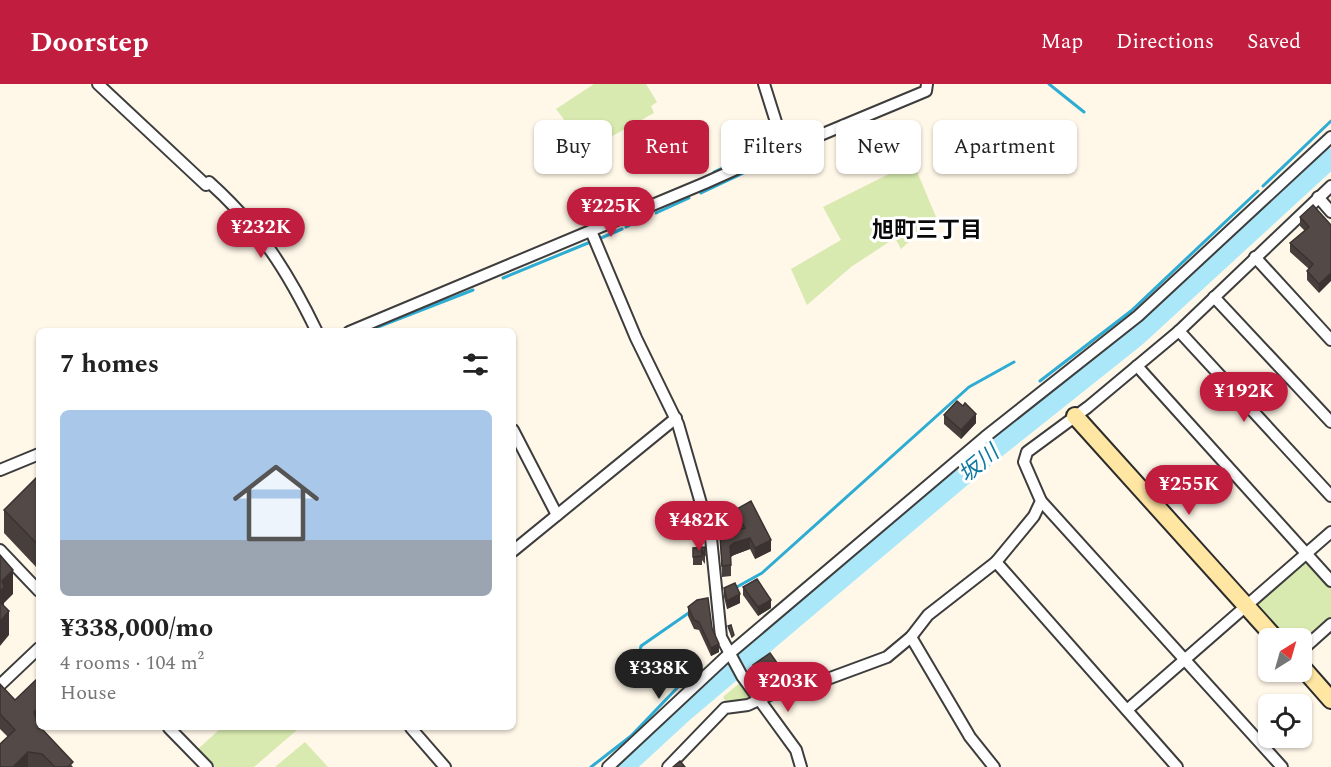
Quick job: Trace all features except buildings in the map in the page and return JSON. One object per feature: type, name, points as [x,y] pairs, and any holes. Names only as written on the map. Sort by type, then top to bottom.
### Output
[{"type":"street","points":[[98,84],[208,184],[233,203],[289,274],[315,328]]},
{"type":"street","points":[[764,84],[775,120]]},
{"type":"street","points":[[824,136],[926,91],[927,84]]},
{"type":"street","points":[[608,767],[729,655],[985,437],[1138,316],[1331,137]]},
{"type":"street","points":[[359,328],[723,174]]},
{"type":"street","points":[[1282,767],[1041,501],[1024,462],[1027,452],[1076,416],[1179,331],[1331,186]]},
{"type":"street","points":[[1318,197],[1331,212]]},
{"type":"street","points":[[591,231],[636,338],[676,418],[711,538],[721,638],[742,676],[762,700],[796,750],[801,767]]},
{"type":"street","points":[[1254,257],[1331,340]]},
{"type":"street","points":[[1214,297],[1331,422]]},
{"type":"street","points":[[1179,331],[1331,496]]},
{"type":"street","points":[[1137,366],[1331,581]]},
{"type":"street","points":[[1076,416],[1266,628]]},
{"type":"street","points":[[516,548],[676,418]]},
{"type":"street","points":[[516,436],[556,515]]},
{"type":"street","points":[[0,470],[36,455]]},
{"type":"street","points":[[668,767],[724,708],[762,700],[787,687],[814,684],[887,657],[912,637],[928,615],[996,562],[1034,516],[1041,501]]},
{"type":"street","points":[[1127,710],[1331,532]]},
{"type":"street","points":[[0,550],[36,588]]},
{"type":"street","points":[[996,562],[1177,767]]},
{"type":"street","points":[[1312,641],[1331,624]]},
{"type":"street","points":[[912,637],[970,737],[994,767]]},
{"type":"street","points":[[0,686],[36,651]]},
{"type":"street","points":[[1312,679],[1331,700]]},
{"type":"street","points":[[171,730],[207,767]]},
{"type":"street","points":[[413,730],[445,767]]},
{"type":"street","points":[[677,757],[686,767]]},
{"type":"green space","points":[[594,84],[646,84],[657,102],[651,106],[654,113],[641,120],[624,120],[624,130],[612,136],[612,120],[564,120],[556,109]]},
{"type":"green space","points":[[889,174],[918,174],[936,217],[901,249],[895,238],[851,267],[807,305],[791,269],[841,240],[823,207]]},
{"type":"green space","points":[[1302,562],[1310,562],[1331,586],[1331,621],[1312,637],[1312,628],[1278,628],[1258,606],[1259,601]]},
{"type":"green space","points":[[741,682],[751,695],[749,699],[726,702],[723,697]]},
{"type":"green space","points":[[219,730],[297,730],[254,767],[215,767],[198,749]]},
{"type":"green space","points":[[305,742],[328,767],[275,767]]},
{"type":"waterway","points":[[1049,84],[1084,112]]},
{"type":"waterway","points":[[904,95],[913,91]]},
{"type":"waterway","points":[[1263,186],[1331,121]]},
{"type":"waterway","name":"坂川","points":[[624,767],[686,710],[984,458],[1136,337],[1331,158]]},
{"type":"waterway","points":[[714,172],[721,169]]},
{"type":"waterway","points":[[701,193],[741,174]]},
{"type":"waterway","points":[[1040,381],[1131,311],[1258,191]]},
{"type":"waterway","points":[[656,213],[689,198]]},
{"type":"waterway","points":[[626,227],[647,217]]},
{"type":"waterway","points":[[601,238],[622,229]]},
{"type":"waterway","points":[[503,278],[588,243]]},
{"type":"waterway","points":[[375,328],[473,290]]},
{"type":"waterway","points":[[735,588],[762,573],[969,387],[1014,362]]},
{"type":"waterway","points":[[591,767],[631,736],[678,687],[640,651],[641,646],[690,612]]},
{"type":"district","name":"旭町三丁目","points":[[927,229]]}]
